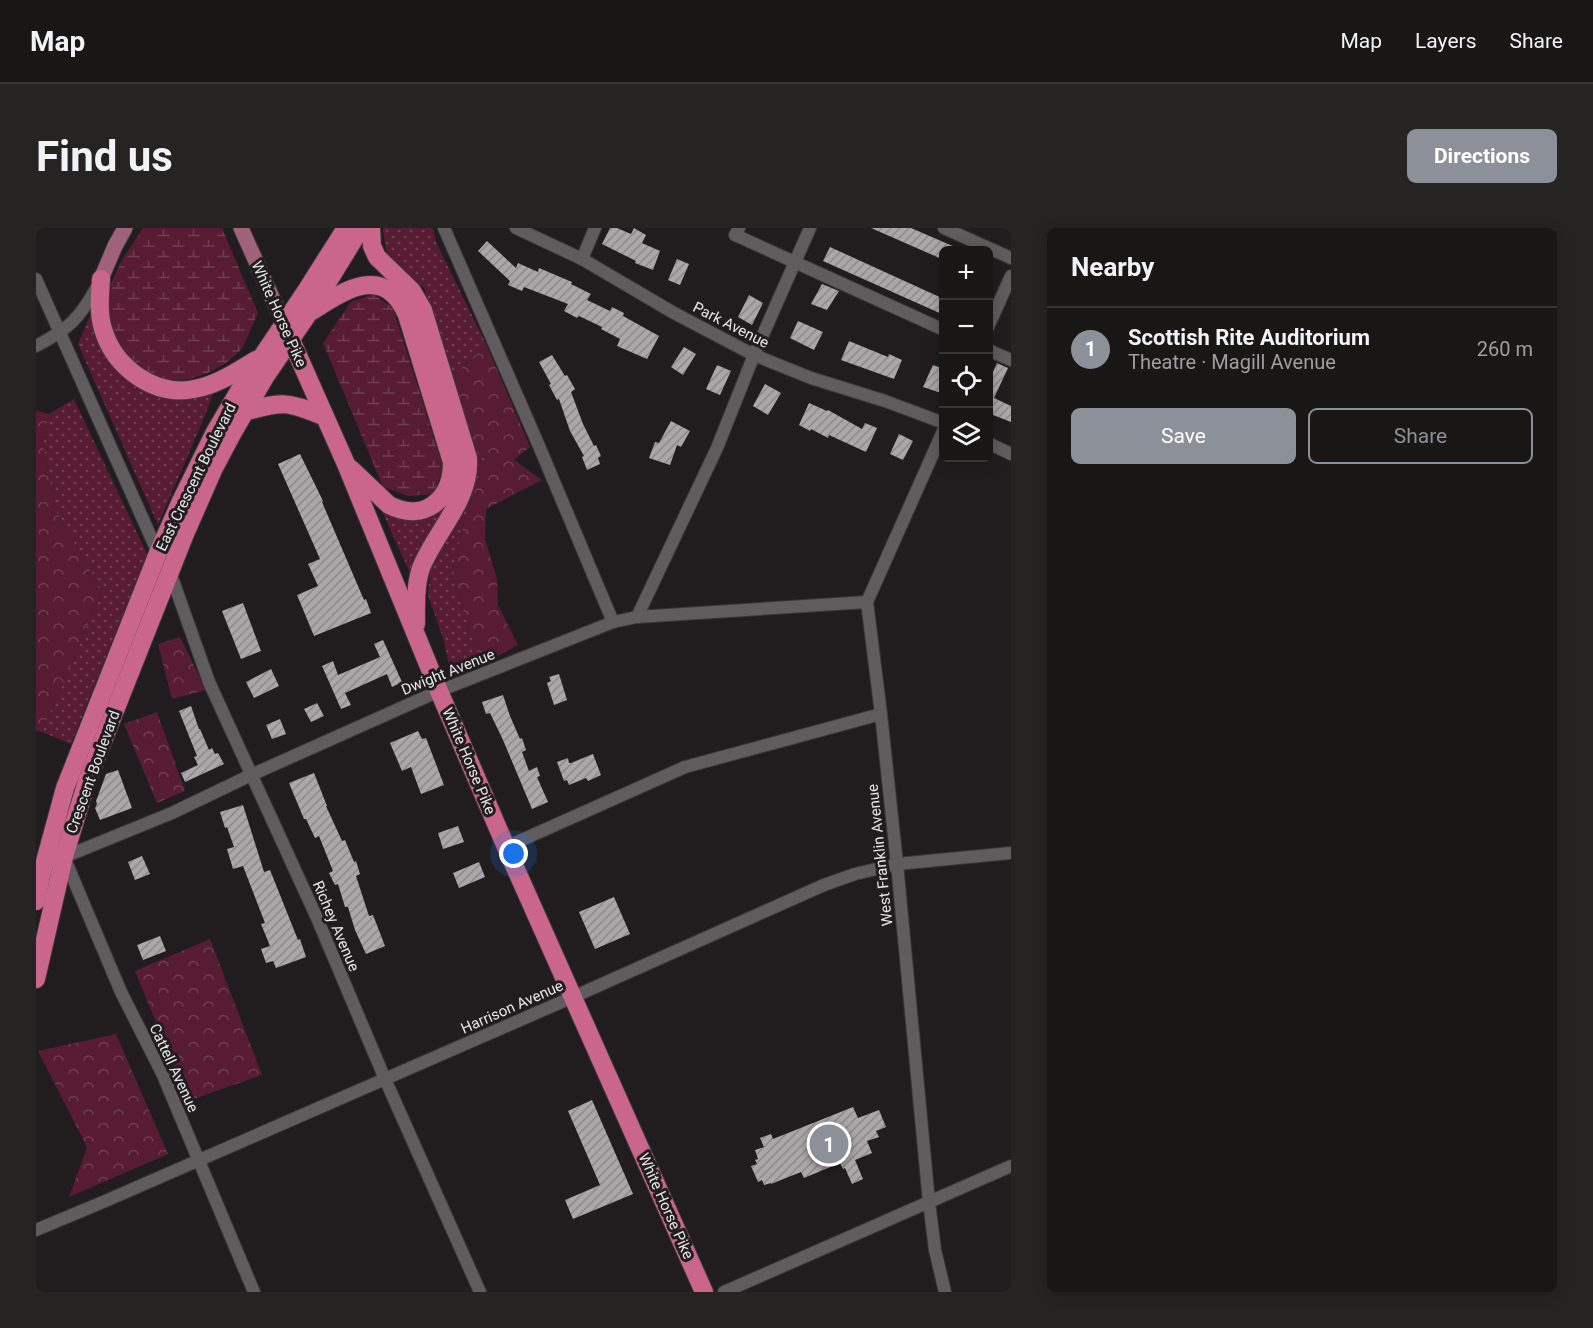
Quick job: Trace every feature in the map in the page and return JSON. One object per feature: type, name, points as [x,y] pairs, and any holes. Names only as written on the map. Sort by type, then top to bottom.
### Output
[{"type":"highway","name":"East Crescent Boulevard","points":[[169,571],[214,468],[346,228]]},
{"type":"highway","name":"East Crescent Boulevard","points":[[148,578],[215,432],[238,391],[262,356],[308,314],[361,228]]},
{"type":"highway","points":[[371,228],[372,246],[377,257],[412,291],[423,310],[468,458],[465,486],[421,569],[415,632]]},
{"type":"highway","points":[[101,279],[100,314],[107,342],[131,372],[154,386],[192,390],[207,386],[262,356]]},
{"type":"highway","points":[[308,314],[344,292],[364,285],[387,290],[401,303],[407,315],[452,462],[452,474],[446,491],[437,501],[421,510],[412,511],[389,505],[346,464]]},
{"type":"highway","name":"White Horse Pike","points":[[287,332],[346,464],[506,847],[704,1292]]},
{"type":"highway","points":[[244,412],[281,403],[304,408],[325,417]]},
{"type":"highway","name":"Crescent Boulevard","points":[[36,979],[64,856],[87,781],[169,571]]},
{"type":"highway","name":"Crescent Boulevard","points":[[36,901],[39,877],[65,788],[148,578]]},
{"type":"main road","points":[[101,279],[114,246],[125,228]]},
{"type":"main road","name":"White Horse Pike","points":[[241,228],[287,332]]},
{"type":"street","points":[[444,228],[613,622]]},
{"type":"street","name":"Park Avenue","points":[[516,228],[582,259],[674,313],[754,355],[811,378],[885,400],[939,421]]},
{"type":"street","points":[[582,259],[596,228]]},
{"type":"street","points":[[739,228],[735,235],[939,328]]},
{"type":"street","points":[[637,616],[717,448],[754,355],[810,228]]},
{"type":"street","points":[[944,228],[1011,258]]},
{"type":"street","points":[[993,316],[1011,276]]},
{"type":"street","points":[[36,279],[158,553]]},
{"type":"street","points":[[36,346],[60,333],[73,322],[87,305],[101,279]]},
{"type":"street","points":[[993,352],[1011,360]]},
{"type":"street","points":[[867,602],[939,440]]},
{"type":"street","points":[[993,445],[1011,454]]},
{"type":"street","name":"Richey Avenue","points":[[169,571],[209,682],[317,918],[385,1079],[480,1292]]},
{"type":"street","name":"Dwight Avenue","points":[[64,856],[172,813],[439,691],[613,622],[637,616],[867,602]]},
{"type":"street","name":"West Franklin Avenue","points":[[867,602],[897,864],[929,1202],[935,1250],[945,1292]]},
{"type":"street","points":[[506,847],[685,767],[881,714]]},
{"type":"street","name":"Harrison Avenue","points":[[36,1230],[573,997],[824,885],[855,874],[897,864],[1011,854]]},
{"type":"street","name":"Cattell Avenue","points":[[64,856],[121,992],[162,1073],[254,1292]]},
{"type":"street","points":[[724,1292],[1011,1166]]},
{"type":"green space","points":[[143,228],[222,228],[258,313],[242,349],[226,363],[208,373],[190,379],[170,381],[150,375],[132,366],[119,346],[111,324],[108,304],[111,283],[122,260]]},
{"type":"green space","points":[[384,228],[433,228],[436,242],[487,346],[468,361],[452,379],[424,288],[387,254]]},
{"type":"green space","points":[[373,294],[393,308],[443,467],[434,494],[408,496],[383,487],[323,343],[351,302]]},
{"type":"green space","points":[[92,311],[116,369],[214,391],[158,525],[78,344]]},
{"type":"green space","points":[[487,346],[530,447],[514,460],[542,480],[486,509],[485,539],[497,579],[498,605],[518,645],[481,665],[452,574],[464,522],[487,456],[473,441],[452,379],[468,361]]},
{"type":"green space","points":[[74,399],[147,554],[71,744],[42,732],[102,591],[56,511],[43,445],[49,414]]},
{"type":"green space","points":[[37,411],[49,414],[43,445],[56,511],[102,591],[42,732],[36,731]]},
{"type":"green space","points":[[473,441],[487,456],[464,522],[452,574],[481,665],[451,676],[444,641],[428,595],[430,566],[474,476]]},
{"type":"green space","points":[[447,507],[410,573],[381,509],[433,511]]},
{"type":"green space","points":[[180,637],[206,690],[172,699],[158,644]]},
{"type":"green space","points":[[157,712],[185,791],[157,803],[124,724]]},
{"type":"green space","points":[[210,939],[262,1075],[188,1101],[135,971]]},
{"type":"green space","points":[[116,1034],[168,1154],[69,1197],[87,1147],[38,1051]]},
{"type":"building","points":[[610,228],[617,228],[631,234],[634,228],[646,235],[642,243],[660,251],[653,270],[635,263],[636,261],[602,244]]},
{"type":"building","points":[[871,228],[911,228],[953,246],[939,246],[939,258]]},
{"type":"building","points":[[487,241],[516,268],[518,263],[538,272],[539,268],[572,282],[571,284],[591,294],[587,300],[610,311],[612,307],[624,313],[623,316],[659,336],[647,359],[617,346],[620,339],[601,329],[602,327],[564,311],[568,304],[524,287],[522,291],[508,285],[510,281],[478,251]]},
{"type":"building","points":[[830,247],[939,297],[939,313],[823,261]]},
{"type":"building","points":[[677,259],[689,264],[680,285],[668,280]]},
{"type":"building","points":[[822,284],[839,291],[827,310],[811,304]]},
{"type":"building","points":[[749,295],[763,303],[752,325],[738,317]]},
{"type":"building","points":[[798,321],[823,332],[814,350],[790,338]]},
{"type":"building","points":[[849,341],[888,357],[889,354],[902,360],[894,379],[841,360]]},
{"type":"building","points":[[684,347],[696,354],[683,375],[671,367]]},
{"type":"building","points":[[552,355],[575,389],[571,392],[583,424],[601,456],[598,458],[600,464],[587,470],[582,457],[584,456],[570,431],[559,399],[557,400],[539,362]]},
{"type":"building","points":[[997,363],[1008,368],[994,398],[1011,406],[1011,422],[993,415],[993,372]]},
{"type":"building","points":[[717,365],[731,371],[720,395],[706,389]]},
{"type":"building","points":[[933,365],[939,367],[939,392],[923,387]]},
{"type":"building","points":[[765,384],[781,393],[768,415],[753,406]]},
{"type":"building","points":[[809,403],[828,410],[862,429],[865,423],[877,428],[866,452],[829,435],[828,438],[799,425]]},
{"type":"building","points":[[671,421],[690,431],[681,447],[677,445],[670,465],[649,458],[655,442],[659,443]]},
{"type":"building","points":[[899,434],[913,441],[903,460],[890,454]]},
{"type":"building","points":[[300,454],[323,501],[371,613],[314,636],[297,595],[318,586],[308,564],[320,559],[278,464]]},
{"type":"building","points":[[243,603],[261,651],[241,659],[222,611]]},
{"type":"building","points":[[383,640],[402,682],[392,687],[387,674],[345,693],[351,705],[341,709],[322,666],[333,661],[338,675],[380,657],[374,644]]},
{"type":"building","points":[[271,669],[279,686],[254,698],[246,682]]},
{"type":"building","points":[[559,674],[567,700],[554,705],[547,683],[551,681],[549,677]]},
{"type":"building","points":[[503,695],[520,739],[522,738],[526,750],[522,752],[529,771],[537,767],[540,776],[537,777],[548,802],[532,809],[503,740],[490,713],[486,714],[482,702]]},
{"type":"building","points":[[317,703],[324,716],[311,722],[304,709]]},
{"type":"building","points":[[191,706],[209,750],[212,748],[215,754],[218,753],[224,764],[185,782],[181,773],[198,765],[194,757],[197,756],[179,711]]},
{"type":"building","points":[[280,719],[286,734],[272,739],[266,725]]},
{"type":"building","points":[[418,731],[422,739],[426,738],[444,785],[421,794],[411,767],[402,771],[390,743]]},
{"type":"building","points":[[593,754],[601,775],[588,781],[586,778],[569,785],[567,780],[564,781],[557,762],[568,758],[571,763]]},
{"type":"building","points":[[118,770],[132,808],[100,820],[95,808],[96,801],[106,774]]},
{"type":"building","points":[[314,773],[342,841],[345,840],[354,862],[356,861],[360,874],[356,876],[369,916],[373,915],[385,946],[366,954],[348,907],[345,907],[338,884],[335,885],[329,873],[333,871],[319,836],[315,838],[304,819],[289,783]]},
{"type":"building","points":[[243,805],[264,872],[270,870],[306,957],[276,968],[273,961],[266,963],[261,949],[270,946],[261,924],[265,923],[243,866],[233,869],[227,849],[234,847],[220,812]]},
{"type":"building","points":[[458,826],[464,842],[443,849],[438,833]]},
{"type":"building","points":[[142,856],[150,874],[135,880],[128,862]]},
{"type":"building","points":[[479,862],[485,877],[459,888],[453,873]]},
{"type":"building","points":[[614,897],[630,934],[595,949],[579,912]]},
{"type":"building","points":[[160,936],[166,951],[143,960],[137,945]]},
{"type":"building","points":[[592,1100],[633,1194],[573,1219],[565,1200],[600,1185],[568,1111]]},
{"type":"building","points":[[853,1107],[858,1118],[879,1110],[886,1127],[876,1131],[879,1137],[867,1141],[872,1153],[855,1160],[863,1179],[852,1184],[845,1168],[843,1169],[840,1163],[804,1178],[801,1172],[771,1184],[764,1185],[762,1180],[758,1182],[751,1166],[757,1164],[755,1150],[764,1147],[760,1138],[771,1134],[773,1139]]},
{"type":"place","name":"Scottish Rite Auditorium","points":[[829,1144]]}]
